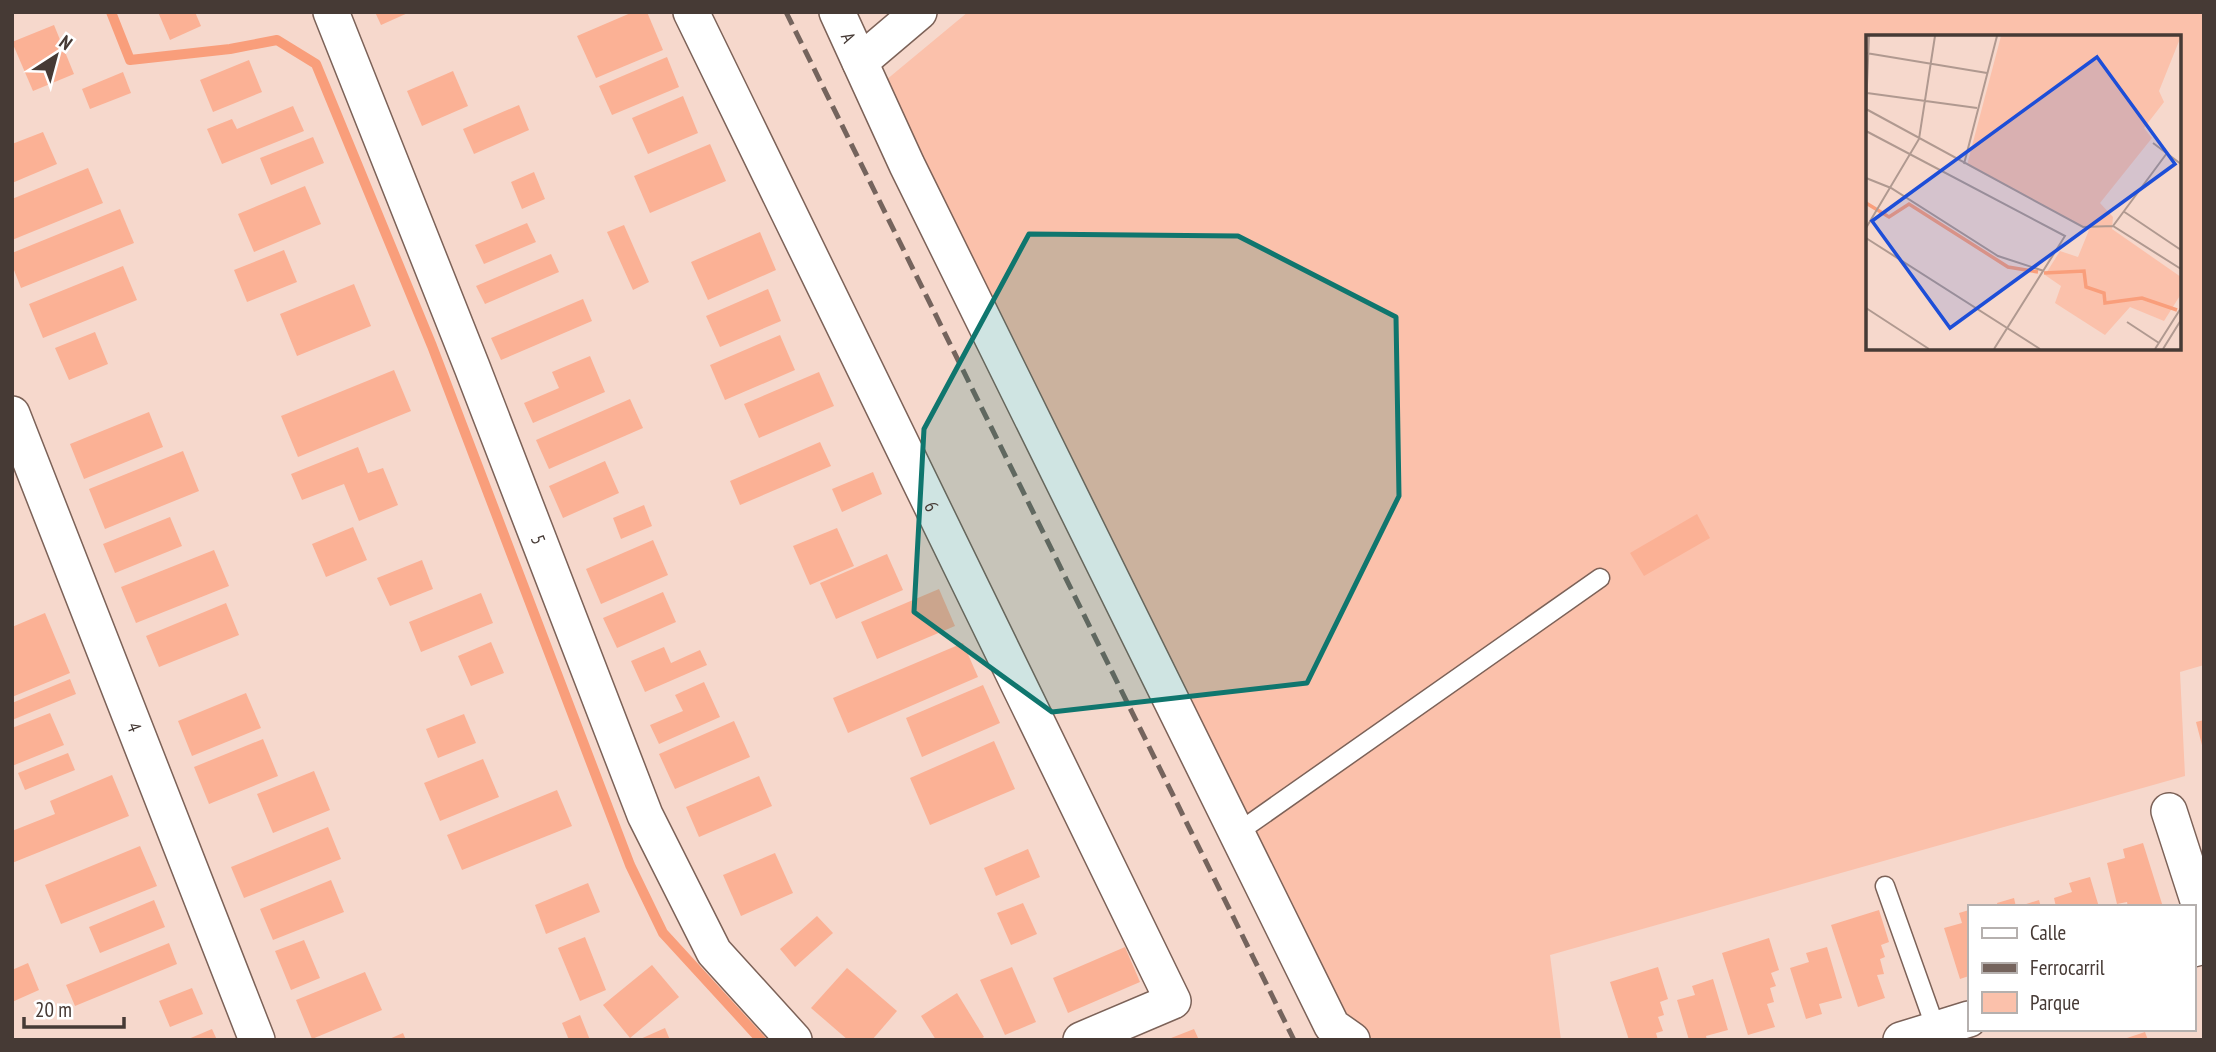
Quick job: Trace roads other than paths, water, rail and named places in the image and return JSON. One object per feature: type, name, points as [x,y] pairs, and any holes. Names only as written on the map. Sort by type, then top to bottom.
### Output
[{"type":"street","name":"5","points":[[331,12],[645,815],[714,952],[794,1040]]},
{"type":"street","name":"6","points":[[691,12],[1173,1001],[1081,1040]]},
{"type":"street","name":"A","points":[[836,12],[913,177],[1332,1026],[1352,1040]]},
{"type":"street","points":[[860,61],[919,12]]},
{"type":"street","name":"4","points":[[12,414],[257,1040]]},
{"type":"street","points":[[2169,811],[2204,919]]},
{"type":"street","points":[[1901,1040],[1968,1019]]},
{"type":"lane","points":[[1237,833],[1600,578]]},
{"type":"lane","points":[[1885,886],[1936,1030]]},
{"type":"waterway","points":[[111,12],[130,60],[230,49],[277,40],[316,64],[432,346],[630,865],[663,933],[761,1040]]},
{"type":"railway","points":[[786,12],[1294,1040]]}]
